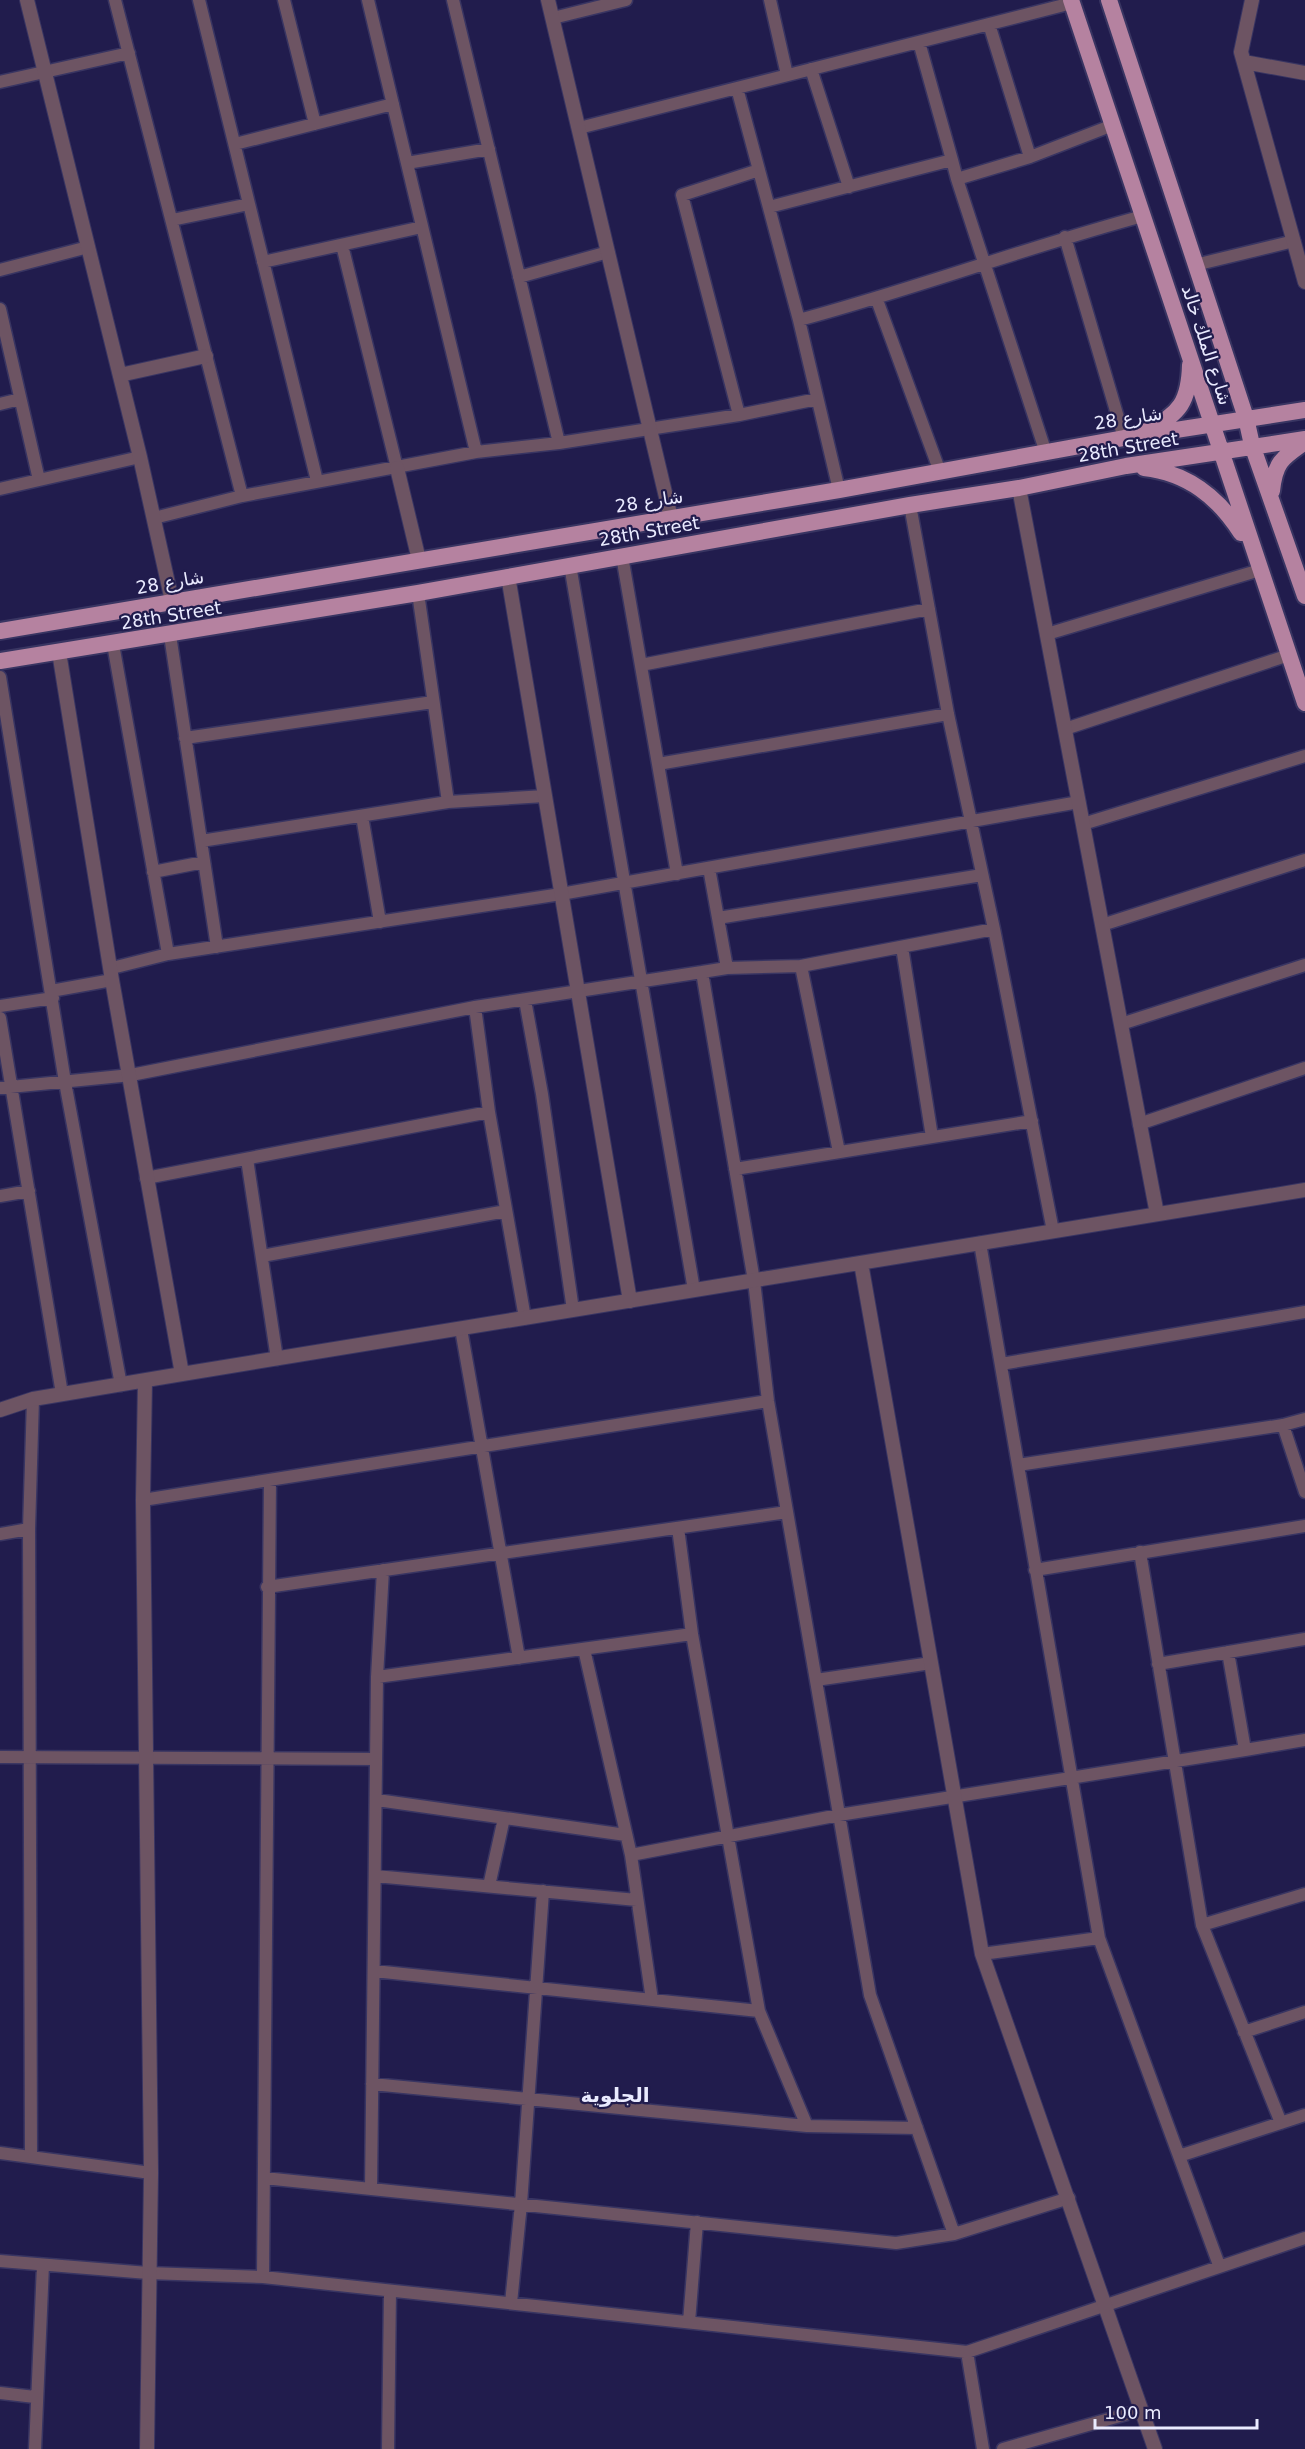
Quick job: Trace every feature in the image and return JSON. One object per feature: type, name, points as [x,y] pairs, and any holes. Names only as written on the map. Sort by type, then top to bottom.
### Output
[{"type":"main road","name":"شارع الملك خالد","points":[[1109,0],[1246,418],[1252,445],[1272,495],[1305,596]]},
{"type":"main road","name":"شارع الملك خالد","points":[[1072,2],[1190,355],[1219,450],[1305,703]]},
{"type":"main road","points":[[1129,438],[1162,423],[1182,406],[1189,385],[1190,355]]},
{"type":"main road","points":[[1234,386],[1244,401],[1256,408],[1282,414]]},
{"type":"main road","name":"شارع 28","points":[[0,631],[839,490],[1246,418],[1305,410]]},
{"type":"main road","points":[[1272,495],[1274,471],[1282,457],[1305,441]]},
{"type":"main road","name":"28th Street","points":[[0,662],[170,636],[418,593],[910,505],[1019,488],[1219,450],[1305,441]]},
{"type":"main road","points":[[1126,466],[1164,470],[1190,481],[1214,497],[1253,551]]},
{"type":"street","points":[[27,0],[140,457],[172,601]]},
{"type":"street","points":[[115,0],[242,496]]},
{"type":"street","points":[[199,0],[317,481]]},
{"type":"street","points":[[284,0],[315,124]]},
{"type":"street","points":[[368,0],[476,452]]},
{"type":"street","points":[[453,0],[559,443]]},
{"type":"street","points":[[548,0],[671,518]]},
{"type":"street","points":[[553,18],[626,0]]},
{"type":"street","points":[[770,0],[787,75]]},
{"type":"street","points":[[1252,0],[1241,52],[1299,250],[1305,282]]},
{"type":"street","points":[[579,128],[1072,2]]},
{"type":"street","points":[[989,24],[1030,157]]},
{"type":"street","points":[[919,42],[957,179],[1046,453]]},
{"type":"street","points":[[0,82],[46,74],[129,53]]},
{"type":"street","points":[[1244,62],[1305,74]]},
{"type":"street","points":[[811,69],[849,187]]},
{"type":"street","points":[[737,88],[800,320],[839,490]]},
{"type":"street","points":[[235,144],[393,104]]},
{"type":"street","points":[[957,179],[1030,157],[1113,125]]},
{"type":"street","points":[[407,163],[489,148]]},
{"type":"street","points":[[769,207],[952,160]]},
{"type":"street","points":[[739,415],[682,195],[759,170]]},
{"type":"street","points":[[172,220],[249,204]]},
{"type":"street","points":[[800,320],[877,300],[1065,237],[1143,216]]},
{"type":"street","points":[[263,261],[422,227]]},
{"type":"street","points":[[1065,237],[1129,438]]},
{"type":"street","points":[[342,245],[419,560]]},
{"type":"street","points":[[0,270],[88,247]]},
{"type":"street","points":[[1195,266],[1299,250]]},
{"type":"street","points":[[519,277],[608,252]]},
{"type":"street","points":[[877,300],[940,472]]},
{"type":"street","points":[[0,314],[39,480]]},
{"type":"street","points":[[120,375],[206,356]]},
{"type":"street","points":[[0,404],[20,399]]},
{"type":"street","points":[[154,518],[242,496],[476,452],[559,443],[650,429],[739,415],[817,399]]},
{"type":"street","points":[[0,489],[140,457]]},
{"type":"street","points":[[1019,488],[1156,1214]]},
{"type":"street","points":[[910,505],[948,714],[994,929],[1053,1232]]},
{"type":"street","points":[[622,556],[677,874]]},
{"type":"street","points":[[570,565],[694,1290]]},
{"type":"street","points":[[1047,634],[1260,570]]},
{"type":"street","points":[[508,576],[630,1301]]},
{"type":"street","points":[[418,593],[448,802]]},
{"type":"street","points":[[641,665],[929,609]]},
{"type":"street","points":[[170,636],[217,947]]},
{"type":"street","points":[[113,644],[168,954]]},
{"type":"street","points":[[59,652],[131,1075],[146,1178],[182,1374]]},
{"type":"street","points":[[1065,729],[1289,655]]},
{"type":"street","points":[[0,677],[65,1082],[121,1384]]},
{"type":"street","points":[[185,738],[433,702]]},
{"type":"street","points":[[658,764],[948,714]]},
{"type":"street","points":[[1083,824],[1305,756]]},
{"type":"street","points":[[201,841],[448,802],[545,796]]},
{"type":"street","points":[[0,1006],[52,994],[168,954],[561,894],[1079,802]]},
{"type":"street","points":[[362,816],[380,922]]},
{"type":"street","points":[[1102,925],[1305,860]]},
{"type":"street","points":[[153,872],[204,862]]},
{"type":"street","points":[[709,868],[728,968]]},
{"type":"street","points":[[718,918],[982,875]]},
{"type":"street","points":[[6,1087],[131,1075],[475,1007],[728,968],[801,966],[994,929]]},
{"type":"street","points":[[902,947],[932,1137]]},
{"type":"street","points":[[1121,1024],[1305,965]]},
{"type":"street","points":[[801,966],[839,1152]]},
{"type":"street","points":[[702,972],[753,1281],[768,1401],[870,1995],[954,2234]]},
{"type":"street","points":[[525,1000],[542,1094],[573,1310]]},
{"type":"street","points":[[475,1007],[489,1112],[525,1318]]},
{"type":"street","points":[[0,1018],[6,1087],[29,1191],[62,1394]]},
{"type":"street","points":[[1139,1124],[1305,1068]]},
{"type":"street","points":[[146,1178],[489,1112]]},
{"type":"street","points":[[735,1169],[1032,1121]]},
{"type":"street","points":[[247,1159],[277,1359]]},
{"type":"street","points":[[0,1410],[33,1399],[121,1384],[1305,1190]]},
{"type":"street","points":[[0,1196],[29,1191]]},
{"type":"street","points":[[262,1256],[506,1211]]},
{"type":"street","points":[[980,1244],[1099,1938],[1220,2265]]},
{"type":"street","points":[[861,1263],[982,1954],[1155,2449]]},
{"type":"street","points":[[1001,1364],[1305,1312]]},
{"type":"street","points":[[461,1329],[519,1658]]},
{"type":"street","points":[[145,1381],[143,1500],[151,2173],[147,2449]]},
{"type":"street","points":[[31,2157],[29,1529],[33,1399]]},
{"type":"street","points":[[143,1500],[768,1401]]},
{"type":"street","points":[[1018,1465],[1283,1425],[1305,1419]]},
{"type":"street","points":[[1283,1425],[1305,1492]]},
{"type":"street","points":[[263,2277],[267,1587],[270,1480]]},
{"type":"street","points":[[267,1587],[787,1512]]},
{"type":"street","points":[[1035,1569],[1305,1526]]},
{"type":"street","points":[[678,1528],[692,1634],[759,2011],[807,2126]]},
{"type":"street","points":[[0,1533],[29,1529]]},
{"type":"street","points":[[1140,1551],[1202,1925],[1281,2123]]},
{"type":"street","points":[[371,2189],[377,1677],[383,1570]]},
{"type":"street","points":[[377,1677],[692,1634]]},
{"type":"street","points":[[1158,1664],[1305,1639]]},
{"type":"street","points":[[584,1649],[631,1855],[652,2000]]},
{"type":"street","points":[[1228,1652],[1245,1750]]},
{"type":"street","points":[[816,1680],[931,1663]]},
{"type":"street","points":[[631,1855],[839,1815],[1174,1759],[1305,1740]]},
{"type":"street","points":[[0,1758],[376,1759]]},
{"type":"street","points":[[377,1800],[626,1835]]},
{"type":"street","points":[[489,1886],[504,1818]]},
{"type":"street","points":[[375,1876],[637,1900]]},
{"type":"street","points":[[511,2303],[521,2204],[543,1891]]},
{"type":"street","points":[[1202,1925],[1305,1894]]},
{"type":"street","points":[[982,1954],[1099,1938]]},
{"type":"street","points":[[374,1971],[759,2011]]},
{"type":"street","points":[[1244,2032],[1305,2012]]},
{"type":"street","points":[[372,2084],[807,2126],[917,2128]]},
{"type":"street","points":[[1179,2156],[1305,2115]]},
{"type":"street","points":[[0,2153],[151,2173]]},
{"type":"street","points":[[264,2178],[896,2242],[954,2234],[1069,2198]]},
{"type":"street","points":[[689,2322],[697,2222]]},
{"type":"street","points":[[0,2261],[148,2273],[263,2277],[967,2352],[1105,2303],[1305,2238]]},
{"type":"street","points":[[35,2449],[35,2397],[43,2265]]},
{"type":"street","points":[[388,2449],[390,2291]]},
{"type":"street","points":[[967,2352],[983,2449]]},
{"type":"street","points":[[0,2393],[35,2397]]},
{"type":"street","points":[[1003,2449],[1141,2410]]},
{"type":"district","name":"الجلوية","points":[[615,2095]]}]
